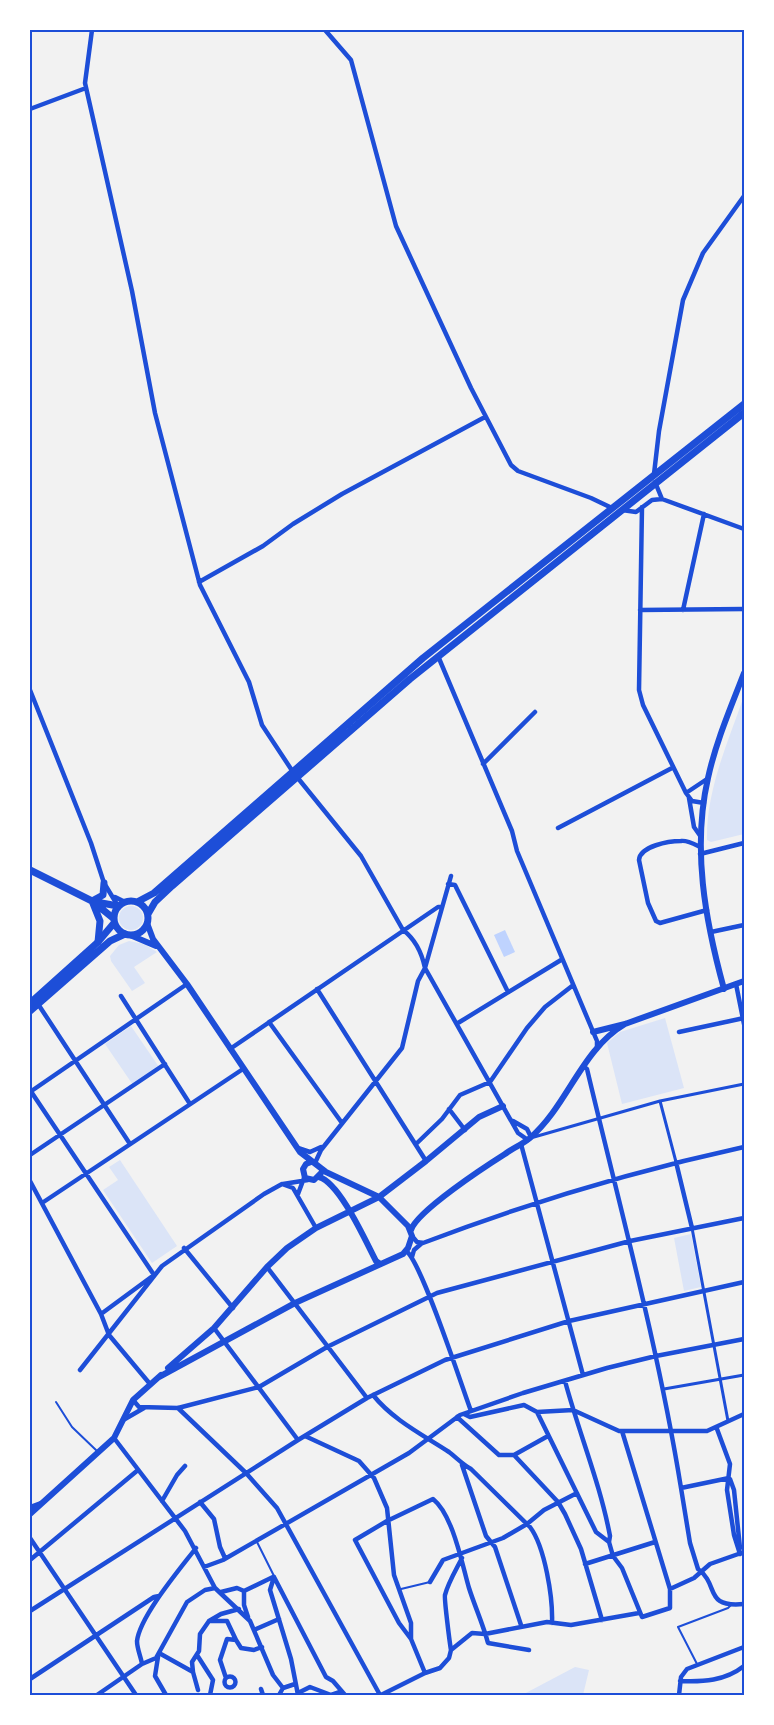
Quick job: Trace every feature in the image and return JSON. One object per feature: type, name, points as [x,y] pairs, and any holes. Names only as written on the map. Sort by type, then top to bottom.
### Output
[{"type":"main road","points":[[295,775],[423,658],[744,404]]},
{"type":"main road","points":[[92,901],[120,905],[137,902],[147,898],[170,883],[295,775],[438,656],[744,413]]},
{"type":"main road","points":[[724,989],[706,910],[700,851],[707,779],[719,738],[744,673]]},
{"type":"main road","points":[[30,870],[92,901],[128,935],[142,938],[159,948]]},
{"type":"main road","points":[[92,901],[103,895],[104,883]]},
{"type":"main road","points":[[170,883],[148,914],[147,923],[150,934],[187,984],[298,1150],[304,1167],[305,1179],[314,1180],[319,1177],[321,1169]]},
{"type":"main road","points":[[92,901],[100,921],[98,942]]},
{"type":"main road","points":[[137,902],[144,907],[148,914]]},
{"type":"main road","points":[[30,1011],[34,1003],[98,942],[114,921],[120,905]]},
{"type":"main road","points":[[34,1003],[110,941],[141,931],[147,923]]},
{"type":"main road","points":[[593,1032],[625,1024],[744,981]]},
{"type":"main road","points":[[159,1377],[295,1303],[406,1251],[418,1218],[488,1165],[529,1139],[549,1116],[597,1047],[608,1035],[625,1024]]},
{"type":"main road","points":[[30,1514],[114,1438],[134,1400],[214,1328],[267,1267],[287,1248],[316,1228],[379,1197],[466,1130],[483,1114],[503,1106]]},
{"type":"main road","points":[[298,1150],[321,1169],[379,1197],[412,1233]]},
{"type":"main road","points":[[304,1167],[313,1162]]},
{"type":"main road","points":[[319,1177],[324,1178],[351,1211],[376,1261],[380,1264]]},
{"type":"street","points":[[92,30],[85,83],[132,291],[155,413],[205,599],[249,682],[262,725],[295,775],[361,856],[403,930],[408,934],[423,956],[425,968],[518,1132],[529,1139]]},
{"type":"street","points":[[325,30],[351,60],[396,226],[485,417],[515,469],[612,508]]},
{"type":"street","points":[[30,109],[86,88]]},
{"type":"street","points":[[662,499],[655,483],[654,475],[659,431],[683,300],[703,253],[744,196]]},
{"type":"street","points":[[199,582],[263,546],[293,524],[342,494],[485,417]]},
{"type":"street","points":[[622,510],[632,512],[652,500],[662,499],[744,530]]},
{"type":"street","points":[[642,507],[639,690],[643,705],[687,796],[694,827],[701,837]]},
{"type":"street","points":[[683,610],[704,514]]},
{"type":"street","points":[[640,610],[744,609]]},
{"type":"street","points":[[438,656],[512,831],[517,851],[561,960],[597,1041],[597,1047]]},
{"type":"street","points":[[30,690],[91,843],[104,883],[120,905]]},
{"type":"street","points":[[483,764],[535,712]]},
{"type":"street","points":[[558,828],[672,768]]},
{"type":"street","points":[[687,796],[707,779]]},
{"type":"street","points":[[687,796],[704,803]]},
{"type":"street","points":[[706,910],[660,923],[656,921],[648,903],[639,860],[640,853],[645,849],[677,841],[688,842],[700,851],[744,843]]},
{"type":"street","points":[[313,1162],[402,1048],[418,981],[425,968],[451,876]]},
{"type":"street","points":[[448,884],[455,886],[508,992]]},
{"type":"street","points":[[230,1049],[438,906],[442,907]]},
{"type":"street","points":[[711,932],[744,925]]},
{"type":"street","points":[[458,1024],[561,960]]},
{"type":"street","points":[[154,1275],[30,1091],[76,1062],[187,984]]},
{"type":"street","points":[[736,984],[744,1024]]},
{"type":"street","points":[[416,1144],[463,1093],[490,1082],[527,1028],[545,1007],[572,986]]},
{"type":"street","points":[[317,988],[426,1161]]},
{"type":"street","points":[[121,996],[190,1104]]},
{"type":"street","points":[[34,1003],[76,1062],[130,1144]]},
{"type":"street","points":[[679,1032],[743,1018]]},
{"type":"street","points":[[269,1022],[342,1123]]},
{"type":"street","points":[[30,1155],[165,1064]]},
{"type":"street","points":[[584,1066],[587,1069],[630,1241],[664,1389],[690,1543],[696,1566],[707,1575],[715,1598],[730,1605],[744,1604]]},
{"type":"street","points":[[42,1203],[243,1069]]},
{"type":"street","points":[[529,1139],[598,1117],[660,1101],[744,1084]]},
{"type":"street","points":[[660,1101],[692,1228],[728,1422]]},
{"type":"street","points":[[449,1109],[466,1130]]},
{"type":"street","points":[[512,1120],[527,1129],[529,1139]]},
{"type":"street","points":[[298,1150],[313,1151],[328,1142]]},
{"type":"street","points":[[521,1144],[583,1375]]},
{"type":"street","points":[[412,1233],[417,1242],[423,1242],[536,1202],[676,1162],[744,1148]]},
{"type":"street","points":[[101,1314],[154,1275],[184,1248],[264,1194],[282,1184],[305,1179]]},
{"type":"street","points":[[298,1194],[305,1179]]},
{"type":"street","points":[[30,1181],[101,1314],[109,1335],[150,1384]]},
{"type":"street","points":[[282,1184],[290,1186],[298,1194],[300,1203],[316,1228]]},
{"type":"street","points":[[134,1400],[139,1407],[178,1408],[259,1386],[327,1346],[429,1296],[630,1241],[744,1218]]},
{"type":"street","points":[[412,1258],[414,1250],[423,1242]]},
{"type":"street","points":[[184,1248],[233,1308]]},
{"type":"street","points":[[406,1251],[412,1258],[429,1296],[471,1411]]},
{"type":"street","points":[[267,1267],[367,1398]]},
{"type":"street","points":[[80,1370],[154,1275]]},
{"type":"street","points":[[30,1611],[367,1398],[451,1358],[569,1321],[744,1282]]},
{"type":"street","points":[[214,1328],[298,1440]]},
{"type":"street","points":[[204,1567],[225,1558],[287,1523],[428,1440],[457,1416],[583,1375],[656,1356],[744,1339]]},
{"type":"street","points":[[664,1389],[744,1375]]},
{"type":"street","points":[[565,1380],[586,1453],[600,1486],[613,1556],[622,1568],[640,1615]]},
{"type":"street","points":[[373,1395],[384,1407],[428,1440],[451,1454],[462,1465],[471,1469],[536,1535],[541,1552],[552,1622]]},
{"type":"street","points":[[464,1414],[470,1417],[524,1405],[538,1412],[573,1410],[622,1431],[707,1431],[716,1429],[744,1414]]},
{"type":"street","points":[[125,1419],[145,1408]]},
{"type":"street","points":[[178,1408],[246,1473],[277,1508],[381,1695],[425,1673],[436,1671],[444,1665],[451,1650],[470,1634],[485,1634],[521,1625],[552,1622],[566,1625],[640,1615],[670,1608],[670,1588],[622,1431]]},
{"type":"street","points":[[538,1412],[596,1532],[609,1542]]},
{"type":"street","points":[[457,1416],[500,1455],[514,1455],[548,1436]]},
{"type":"street","points":[[670,1588],[691,1579],[710,1564],[742,1553],[734,1490],[729,1478],[730,1464],[716,1429]]},
{"type":"street","points":[[305,1436],[359,1461],[371,1474],[385,1502],[398,1590],[410,1624],[411,1639]]},
{"type":"street","points":[[114,1438],[196,1548],[215,1588],[250,1621]]},
{"type":"street","points":[[514,1455],[558,1502],[577,1541],[602,1620]]},
{"type":"street","points":[[462,1465],[475,1509],[490,1542],[494,1546],[521,1625]]},
{"type":"street","points":[[162,1501],[177,1474],[185,1466]]},
{"type":"street","points":[[30,1560],[138,1470]]},
{"type":"street","points":[[681,1488],[729,1478]]},
{"type":"street","points":[[430,1582],[443,1560],[461,1555],[503,1538],[558,1502],[577,1492]]},
{"type":"street","points":[[425,1673],[411,1639],[399,1623],[356,1541],[387,1521],[434,1499],[452,1529],[469,1588],[489,1645],[528,1650]]},
{"type":"street","points":[[30,1507],[44,1502]]},
{"type":"street","points":[[200,1502],[214,1519],[220,1548],[225,1558]]},
{"type":"street","points":[[30,1538],[136,1695]]},
{"type":"street","points":[[585,1564],[655,1542]]},
{"type":"street","points":[[142,1664],[138,1640],[159,1596],[196,1548]]},
{"type":"street","points":[[451,1650],[444,1598],[461,1555]]},
{"type":"street","points":[[221,1592],[237,1588],[244,1591],[274,1577]]},
{"type":"street","points":[[274,1577],[326,1676],[333,1680],[342,1693],[331,1695],[310,1687],[298,1694],[291,1659],[270,1590],[274,1577]]},
{"type":"street","points":[[96,1695],[142,1664],[153,1660],[159,1654],[187,1602],[205,1590],[215,1588]]},
{"type":"street","points":[[244,1591],[244,1605],[250,1621],[273,1675],[283,1688]]},
{"type":"street","points":[[30,1679],[154,1597],[159,1596]]},
{"type":"street","points":[[198,1690],[192,1662],[197,1655],[200,1634],[209,1621],[221,1614],[239,1609]]},
{"type":"street","points":[[254,1630],[279,1619]]},
{"type":"street","points":[[209,1621],[227,1621],[241,1648],[254,1650],[262,1648]]},
{"type":"street","points":[[230,1688],[224,1684],[226,1678],[220,1660],[227,1639],[236,1640]]},
{"type":"street","points":[[679,1695],[681,1679],[687,1668],[744,1647]]},
{"type":"street","points":[[159,1654],[193,1672]]},
{"type":"street","points":[[159,1654],[155,1676],[166,1695]]},
{"type":"street","points":[[197,1655],[213,1680],[212,1694]]},
{"type":"street","points":[[681,1679],[713,1681],[730,1675],[744,1666]]},
{"type":"street","points":[[226,1678],[234,1679],[235,1685],[230,1688]]},
{"type":"street","points":[[279,1695],[283,1688],[295,1684]]},
{"type":"street","points":[[230,1688],[230,1695]]},
{"type":"street","points":[[260,1689],[263,1695]]},
{"type":"lane","points":[[56,1402],[74,1429],[99,1453]]},
{"type":"lane","points":[[256,1540],[274,1577]]},
{"type":"lane","points":[[398,1590],[430,1582]]},
{"type":"lane","points":[[697,1664],[678,1628],[728,1608],[730,1605]]},
{"type":"shaded area","points":[[744,696],[744,834],[711,842],[707,840],[708,821],[714,785]]},
{"type":"shaded area","points":[[131,906],[136,907],[142,913],[142,923],[136,929],[131,930],[126,929],[120,923],[119,918],[120,913],[126,907]]},
{"type":"shaded area","points":[[129,941],[144,944],[157,952],[134,967],[145,983],[132,991],[111,961],[110,956],[119,945]]},
{"type":"shaded area","points":[[665,1018],[684,1088],[622,1104],[607,1043],[620,1032]]},
{"type":"shaded area","points":[[131,1026],[159,1067],[133,1085],[105,1044]]},
{"type":"shaded area","points":[[120,1160],[177,1246],[152,1263],[103,1190],[118,1180],[109,1167]]},
{"type":"shaded area","points":[[691,1234],[701,1287],[684,1291],[674,1238]]},
{"type":"shaded area","points":[[575,1667],[589,1670],[583,1695],[522,1695]]},
{"type":"water","points":[[505,930],[515,952],[504,957],[494,935]]}]
